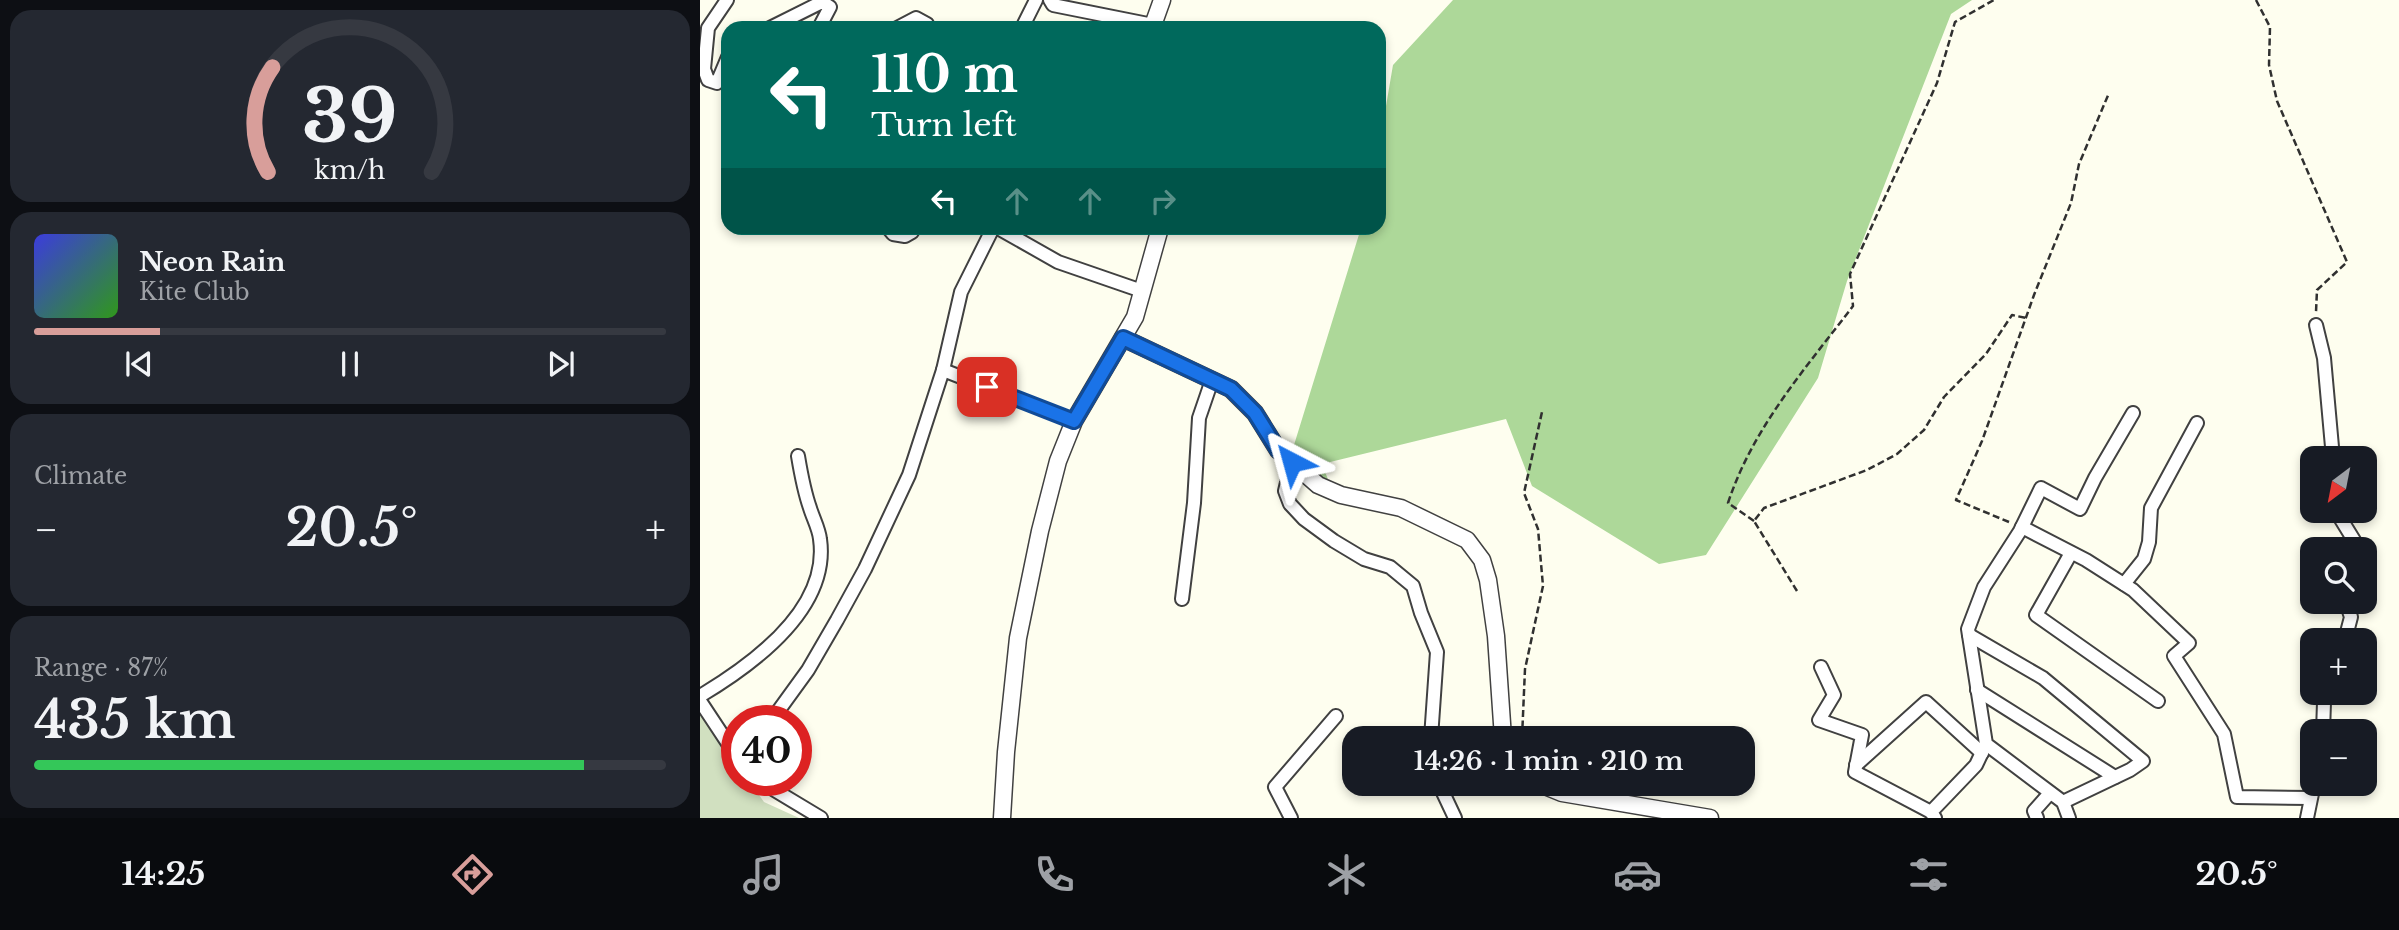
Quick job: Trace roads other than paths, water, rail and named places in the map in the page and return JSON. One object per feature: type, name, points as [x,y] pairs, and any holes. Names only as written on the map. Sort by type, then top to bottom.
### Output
[{"type":"street","points":[[721,74],[717,83],[708,80],[704,69],[708,28],[727,0]]},
{"type":"street","points":[[1026,21],[1036,0]]},
{"type":"street","points":[[1049,0],[1054,5],[1129,21]]},
{"type":"street","points":[[1155,21],[1162,0]]},
{"type":"street","points":[[783,21],[822,2],[830,7],[823,21]]},
{"type":"street","points":[[783,705],[808,670],[865,569],[909,475],[943,370],[961,292],[990,235]]},
{"type":"street","points":[[1010,235],[1058,262],[1142,291]]},
{"type":"street","points":[[1002,818],[1018,638],[1040,531],[1058,461],[1074,421],[1135,317],[1158,235]]},
{"type":"street","points":[[2316,326],[2324,358],[2332,446]]},
{"type":"street","points":[[1123,338],[1231,389],[1255,413],[1278,450],[1318,485],[1341,495],[1401,508],[1467,540],[1482,560],[1488,580],[1496,636],[1502,726]]},
{"type":"street","points":[[943,370],[1074,421]]},
{"type":"street","points":[[1182,599],[1194,503],[1199,418],[1212,380]]},
{"type":"street","points":[[1821,667],[1834,695],[1819,720],[1863,734],[1855,772],[1933,815],[1976,765],[1984,749],[1968,629],[1984,587],[2022,527],[2041,488],[2080,509],[2133,413]]},
{"type":"street","points":[[2124,584],[2144,559],[2149,542],[2151,508],[2197,423]]},
{"type":"street","points":[[721,731],[700,698],[739,673],[783,632],[801,612],[818,572],[820,539],[803,485],[798,456]]},
{"type":"street","points":[[1292,462],[1285,491],[1290,504],[1304,519],[1364,559],[1390,568],[1413,586],[1420,613],[1437,652],[1432,726]]},
{"type":"street","points":[[2022,527],[2071,552],[2133,590],[2189,643],[2174,656],[2224,734],[2237,797],[2310,798],[2307,818]]},
{"type":"street","points":[[2071,552],[2036,615],[2158,701]]},
{"type":"street","points":[[1969,635],[2043,678],[2143,761],[2063,802]]},
{"type":"street","points":[[1977,690],[2115,777]]},
{"type":"street","points":[[1856,765],[1926,702],[1984,749],[2063,802],[2069,818]]},
{"type":"street","points":[[1291,818],[1275,787],[1336,716]]},
{"type":"street","points":[[2037,818],[2035,811],[2050,793]]},
{"type":"street","points":[[785,796],[821,818]]},
{"type":"street","points":[[1445,796],[1455,818]]},
{"type":"street","points":[[1580,796],[1710,818]]}]
